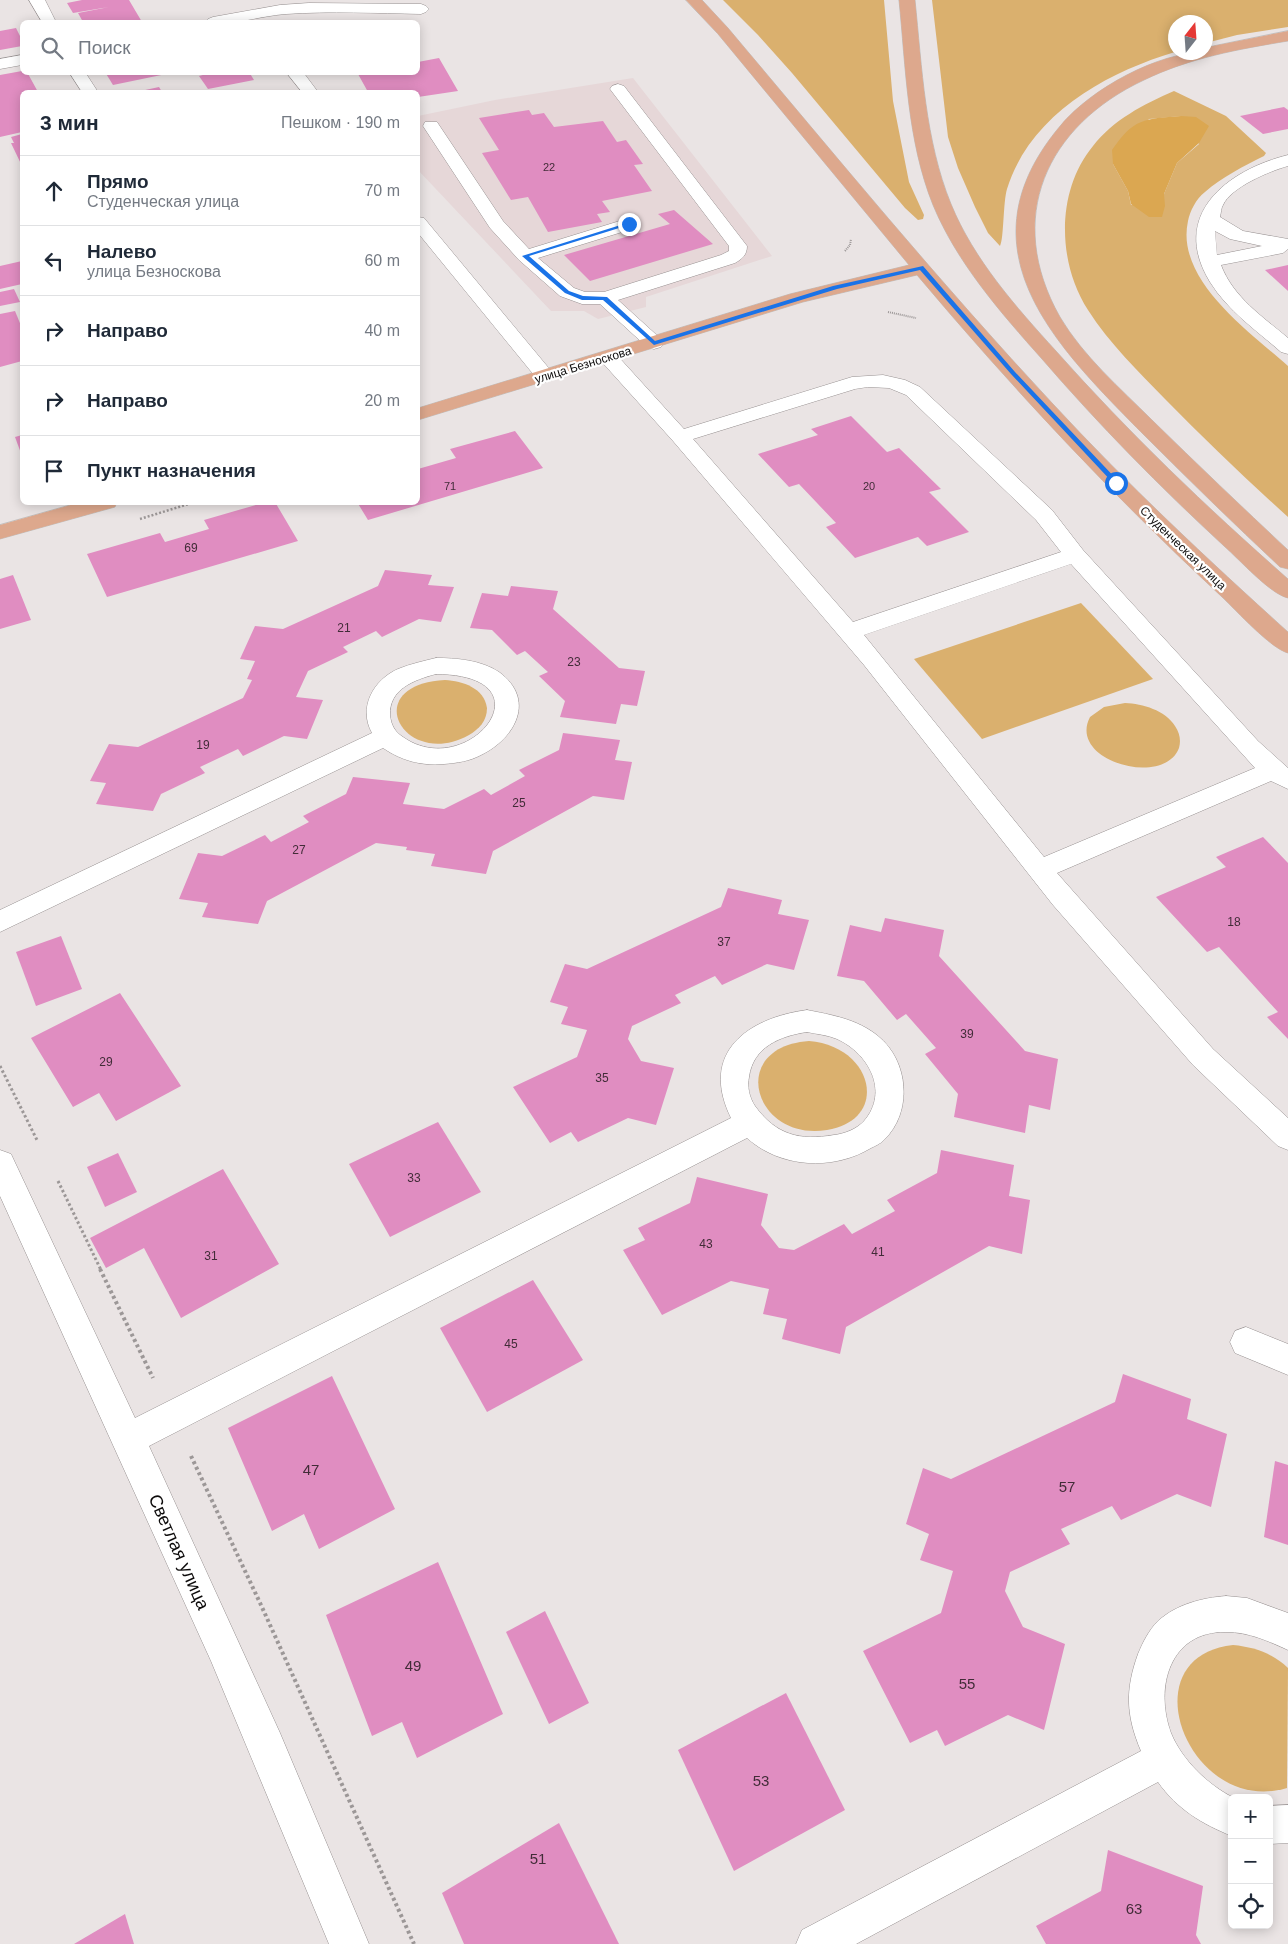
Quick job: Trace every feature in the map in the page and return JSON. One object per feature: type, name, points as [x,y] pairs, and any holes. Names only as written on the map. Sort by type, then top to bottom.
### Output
[{"type":"main road","name":"Студенческая улица","points":[[694,0],[723,31],[921,268],[1013,373],[1116,483],[1206,571],[1288,645]]},
{"type":"main road","points":[[907,0],[917,99],[926,154],[942,206],[972,260],[1010,310],[1097,409],[1160,474],[1288,591]]},
{"type":"main road","points":[[1288,36],[1221,49],[1185,59],[1149,72],[1118,88],[1087,108],[1064,128],[1047,151],[1028,195],[1025,217],[1028,256],[1035,280],[1051,317],[1065,337],[1115,394],[1223,502],[1288,562]]},
{"type":"main road","name":"улица Безноскова","points":[[420,413],[835,288],[921,268]]},
{"type":"main road","points":[[0,532],[97,505]]},
{"type":"street","points":[[37,0],[48,20]]},
{"type":"street","points":[[222,20],[280,10],[309,8],[421,9]]},
{"type":"street","points":[[0,64],[20,60]]},
{"type":"street","points":[[79,75],[89,90]]},
{"type":"street","points":[[296,75],[308,90]]},
{"type":"street","points":[[431,126],[496,224],[525,256],[567,292],[582,298],[605,298],[728,259],[735,255],[738,246],[618,90]]},
{"type":"street","points":[[1288,160],[1262,169],[1230,189],[1214,206],[1206,230],[1206,246],[1216,277],[1226,291],[1288,348]]},
{"type":"street","points":[[1214,206],[1211,218],[1218,226],[1248,238],[1288,245]]},
{"type":"street","points":[[420,224],[546,376]]},
{"type":"street","points":[[525,256],[629,224]]},
{"type":"street","points":[[1210,262],[1288,245]]},
{"type":"street","points":[[605,298],[654,343]]},
{"type":"street","points":[[608,357],[680,437],[872,659],[1040,870],[1202,1057],[1288,1137]]},
{"type":"street","points":[[680,437],[852,383],[871,379],[886,380],[913,391],[1032,502],[1075,555],[1249,747],[1280,775],[1040,870]]},
{"type":"street","points":[[848,632],[1075,555]]},
{"type":"street","points":[[457,666],[477,671],[493,680],[507,699],[507,714],[501,728],[488,741],[465,752],[449,756],[426,756],[406,751],[385,737],[377,722],[377,706],[380,699],[390,686],[398,680],[426,668],[457,666]]},
{"type":"street","points":[[0,922],[385,737]]},
{"type":"street","points":[[814,1021],[844,1028],[866,1041],[887,1068],[891,1090],[890,1100],[882,1120],[866,1137],[843,1148],[818,1151],[804,1151],[792,1148],[767,1137],[750,1122],[742,1111],[734,1090],[736,1069],[745,1050],[752,1041],[761,1034],[783,1024],[814,1021]]},
{"type":"street","points":[[128,1439],[750,1122]]},
{"type":"street","name":"Светлая улица","points":[[0,1163],[128,1439],[299,1820],[349,1944]]},
{"type":"street","points":[[1246,1342],[1288,1360]]},
{"type":"street","points":[[1228,1815],[1204,1803],[1176,1775],[1164,1759],[1150,1724],[1147,1707],[1146,1689],[1154,1659],[1162,1645],[1172,1634],[1196,1618],[1227,1612],[1260,1618],[1288,1632]]},
{"type":"street","points":[[816,1944],[1164,1759]]},
{"type":"street","points":[[1273,1825],[1288,1824]]},
{"type":"path","points":[[844,251],[850,244],[851,237]]},
{"type":"path","points":[[882,311],[918,319]]},
{"type":"path","points":[[0,1066],[39,1143]]},
{"type":"path","points":[[56,1179],[172,1417],[269,1623],[414,1944]]},
{"type":"shaded area","points":[[723,0],[884,0],[893,101],[909,182],[924,215],[923,219],[918,220],[905,208],[792,73]]},
{"type":"shaded area","points":[[932,0],[1288,0],[1288,27],[1237,35],[1213,41],[1213,15],[1168,15],[1168,54],[1122,72],[1097,85],[1073,101],[1033,139],[1018,163],[1007,189],[1000,246],[988,233],[975,207],[958,168],[948,137]]},
{"type":"shaded area","points":[[633,78],[772,256],[646,297],[646,307],[598,319],[584,311],[551,311],[420,172],[420,116],[495,100]]},
{"type":"shaded area","points":[[1174,91],[1226,116],[1266,153],[1264,156],[1219,181],[1199,198],[1189,217],[1187,243],[1193,264],[1204,284],[1219,303],[1236,321],[1288,366],[1288,517],[1195,429],[1124,356],[1088,310],[1070,270],[1066,249],[1067,205],[1072,184],[1081,164],[1093,146],[1110,128],[1140,107]],"holes":[[[1181,116],[1199,144],[1177,163],[1164,194],[1131,205],[1128,191],[1113,164],[1149,119]]]},
{"type":"shaded area","points":[[1181,116],[1196,117],[1209,126],[1199,143],[1177,163],[1164,194],[1165,206],[1162,217],[1149,217],[1131,204],[1128,191],[1113,164],[1112,150],[1127,132],[1141,122]]},
{"type":"shaded area","points":[[1081,603],[1153,679],[982,739],[914,659]]},
{"type":"shaded area","points":[[445,680],[465,684],[482,695],[487,708],[484,721],[469,735],[446,743],[425,742],[410,735],[400,723],[397,709],[402,696],[418,685]]},
{"type":"shaded area","points":[[1125,703],[1153,709],[1171,720],[1178,731],[1180,743],[1179,748],[1170,760],[1156,766],[1138,767],[1120,764],[1104,757],[1092,746],[1087,733],[1090,717],[1104,707]]},
{"type":"shaded area","points":[[809,1041],[831,1046],[848,1055],[860,1068],[866,1083],[866,1098],[860,1112],[847,1123],[827,1130],[802,1130],[782,1122],[767,1109],[760,1092],[759,1075],[767,1059],[783,1047]]},
{"type":"shaded area","points":[[1233,1645],[1248,1647],[1262,1652],[1276,1658],[1288,1668],[1287,1788],[1252,1791],[1223,1780],[1199,1759],[1184,1732],[1177,1703],[1183,1676],[1201,1656]]},
{"type":"building","points":[[82,0],[129,0],[141,20],[82,20],[78,13],[109,7],[73,13],[67,3]]},
{"type":"building","points":[[16,28],[20,36],[20,46],[0,50],[0,31]]},
{"type":"building","points":[[439,58],[458,91],[420,97],[420,90],[367,90],[359,75],[420,75],[420,62]]},
{"type":"building","points":[[20,71],[20,75],[29,75],[37,90],[20,90],[20,132],[0,137],[0,75]]},
{"type":"building","points":[[107,75],[161,75],[113,85]]},
{"type":"building","points":[[251,75],[254,80],[208,89],[199,76]]},
{"type":"building","points":[[159,87],[161,90],[145,90]]},
{"type":"building","points":[[1284,107],[1288,110],[1288,129],[1263,134],[1240,116]]},
{"type":"building","points":[[529,110],[532,115],[544,113],[554,127],[603,121],[617,142],[626,140],[643,164],[634,165],[652,191],[602,201],[610,212],[597,214],[602,222],[548,232],[528,197],[511,200],[482,153],[499,150],[479,118]]},
{"type":"building","points":[[20,135],[20,162],[11,143],[14,143],[11,137]]},
{"type":"building","points":[[674,210],[713,244],[590,281],[564,255],[670,224],[658,214]]},
{"type":"building","points":[[20,261],[20,284],[0,289],[0,266]]},
{"type":"building","points":[[1288,265],[1288,291],[1265,270]]},
{"type":"building","points":[[14,289],[20,302],[0,306],[0,292]]},
{"type":"building","points":[[15,311],[20,323],[20,362],[0,367],[0,314]]},
{"type":"building","points":[[851,416],[887,452],[899,448],[941,489],[929,492],[969,532],[927,546],[918,537],[855,558],[826,527],[836,523],[799,484],[789,487],[758,454],[818,435],[811,429]]},
{"type":"building","points":[[515,431],[543,468],[420,505],[420,468],[456,458],[450,449]]},
{"type":"building","points":[[20,436],[20,451],[15,437]]},
{"type":"building","points":[[256,505],[277,505],[298,541],[107,597],[87,554],[160,533],[165,542],[209,529],[204,520]]},
{"type":"building","points":[[359,505],[418,505],[368,520]]},
{"type":"building","points":[[385,570],[432,575],[428,585],[454,587],[441,622],[419,619],[382,637],[376,631],[343,647],[348,652],[308,671],[296,697],[323,700],[307,739],[284,736],[243,756],[238,749],[200,767],[205,773],[161,794],[153,811],[96,804],[106,783],[90,781],[109,744],[138,747],[243,698],[252,680],[247,679],[255,661],[240,659],[255,626],[283,629],[378,586]]},
{"type":"building","points":[[13,575],[31,620],[0,629],[0,579]]},
{"type":"building","points":[[511,586],[558,591],[553,609],[619,668],[645,671],[637,706],[621,704],[616,724],[560,717],[565,701],[539,676],[548,672],[525,651],[517,655],[492,630],[470,628],[482,593],[508,596]]},
{"type":"building","points":[[563,733],[620,740],[615,760],[632,762],[624,800],[593,796],[493,851],[486,874],[431,866],[435,854],[406,850],[407,847],[376,843],[267,901],[258,924],[202,917],[208,903],[179,899],[198,853],[222,856],[265,835],[271,842],[309,822],[303,816],[346,794],[353,777],[410,783],[403,804],[444,809],[484,789],[491,795],[525,776],[519,770],[559,750]]},
{"type":"building","points":[[1263,837],[1288,863],[1288,1039],[1267,1017],[1278,1012],[1219,947],[1207,952],[1156,897],[1226,867],[1216,857]]},
{"type":"building","points":[[728,888],[782,900],[778,914],[809,920],[794,970],[767,964],[722,985],[715,976],[675,995],[681,1003],[632,1026],[628,1039],[641,1061],[674,1068],[656,1125],[628,1118],[578,1142],[571,1132],[550,1143],[513,1087],[577,1057],[587,1030],[561,1024],[568,1007],[550,1002],[565,964],[587,969],[721,907]]},
{"type":"building","points":[[885,918],[944,930],[939,956],[1025,1051],[1058,1059],[1050,1110],[1029,1105],[1025,1133],[954,1117],[958,1094],[925,1054],[936,1048],[906,1014],[897,1020],[864,981],[837,976],[850,925],[881,932]]},
{"type":"building","points":[[61,936],[82,989],[36,1006],[16,952]]},
{"type":"building","points":[[120,993],[181,1086],[116,1121],[99,1093],[73,1107],[31,1038]]},
{"type":"building","points":[[438,1122],[481,1192],[390,1237],[349,1164]]},
{"type":"building","points":[[941,1150],[1014,1165],[1009,1196],[1030,1200],[1022,1254],[989,1246],[846,1327],[840,1354],[782,1339],[787,1319],[763,1314],[769,1289],[731,1281],[662,1315],[623,1250],[645,1240],[638,1228],[690,1203],[697,1177],[768,1194],[761,1225],[779,1248],[794,1250],[844,1224],[852,1234],[895,1211],[887,1200],[937,1173]]},
{"type":"building","points":[[118,1153],[137,1192],[105,1207],[87,1167]]},
{"type":"building","points":[[223,1169],[279,1264],[181,1318],[144,1248],[106,1268],[90,1238]]},
{"type":"building","points":[[533,1280],[583,1360],[487,1412],[440,1328]]},
{"type":"building","points":[[1123,1374],[1191,1399],[1187,1419],[1227,1434],[1211,1507],[1177,1494],[1121,1520],[1112,1506],[1061,1529],[1070,1544],[1010,1572],[1005,1591],[1023,1627],[1065,1644],[1044,1730],[1008,1715],[945,1746],[937,1730],[910,1743],[863,1651],[941,1613],[953,1571],[920,1560],[929,1534],[906,1524],[923,1468],[951,1479],[1115,1402]]},
{"type":"building","points":[[332,1376],[395,1509],[319,1549],[304,1514],[272,1531],[228,1428]]},
{"type":"building","points":[[1275,1461],[1288,1465],[1288,1545],[1264,1537]]},
{"type":"building","points":[[438,1562],[503,1714],[417,1758],[402,1722],[372,1736],[326,1615]]},
{"type":"building","points":[[545,1611],[589,1703],[549,1724],[506,1632]]},
{"type":"building","points":[[786,1693],[845,1810],[734,1871],[678,1750]]},
{"type":"building","points":[[559,1823],[619,1944],[464,1944],[442,1893]]},
{"type":"building","points":[[1108,1850],[1203,1886],[1196,1935],[1201,1944],[1046,1944],[1036,1926],[1101,1891]]},
{"type":"building","points":[[125,1914],[134,1944],[74,1944]]},
{"type":"route","points":[[629,224],[525,256],[567,292],[582,298],[605,298],[654,343],[797,298],[921,268],[1013,373],[1116,483]]}]
